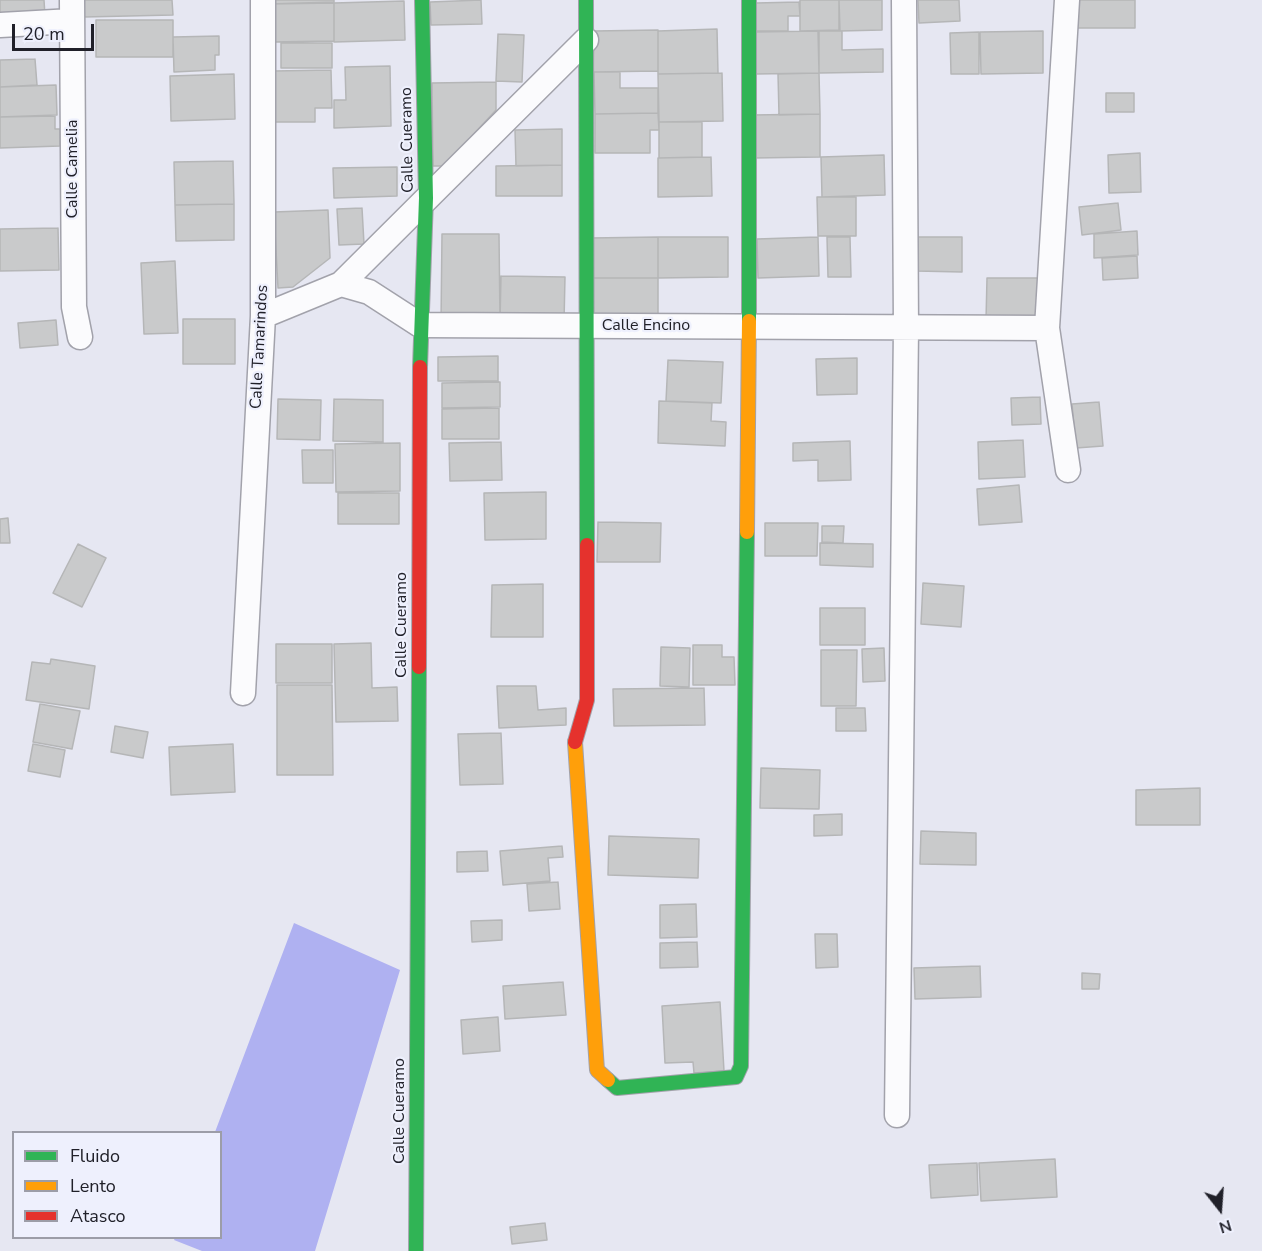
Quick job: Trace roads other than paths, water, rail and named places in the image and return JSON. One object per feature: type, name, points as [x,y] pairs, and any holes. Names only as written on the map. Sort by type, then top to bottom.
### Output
[{"type":"street","name":"Calle Tamarindos","points":[[243,693],[263,316],[263,0]]},
{"type":"street","name":"Calle Cueramo","points":[[416,1251],[420,325],[426,198],[422,0]]},
{"type":"street","points":[[586,0],[587,700],[573,747],[597,1070],[617,1088],[736,1077],[741,1066],[749,326],[749,0]]},
{"type":"street","points":[[897,1115],[906,328],[904,0]]},
{"type":"street","points":[[1067,0],[1047,328],[1068,470]]},
{"type":"street","points":[[0,25],[72,10]]},
{"type":"street","name":"Calle Camelia","points":[[72,10],[74,307],[80,337]]},
{"type":"street","points":[[263,316],[341,284],[586,40]]},
{"type":"street","points":[[341,284],[369,292],[420,325]]},
{"type":"street","name":"Calle Encino","points":[[420,325],[1047,328]]},
{"type":"water","points":[[294,923],[400,970],[315,1251],[202,1251],[174,1240],[222,1239],[222,1131],[215,1131]]}]
